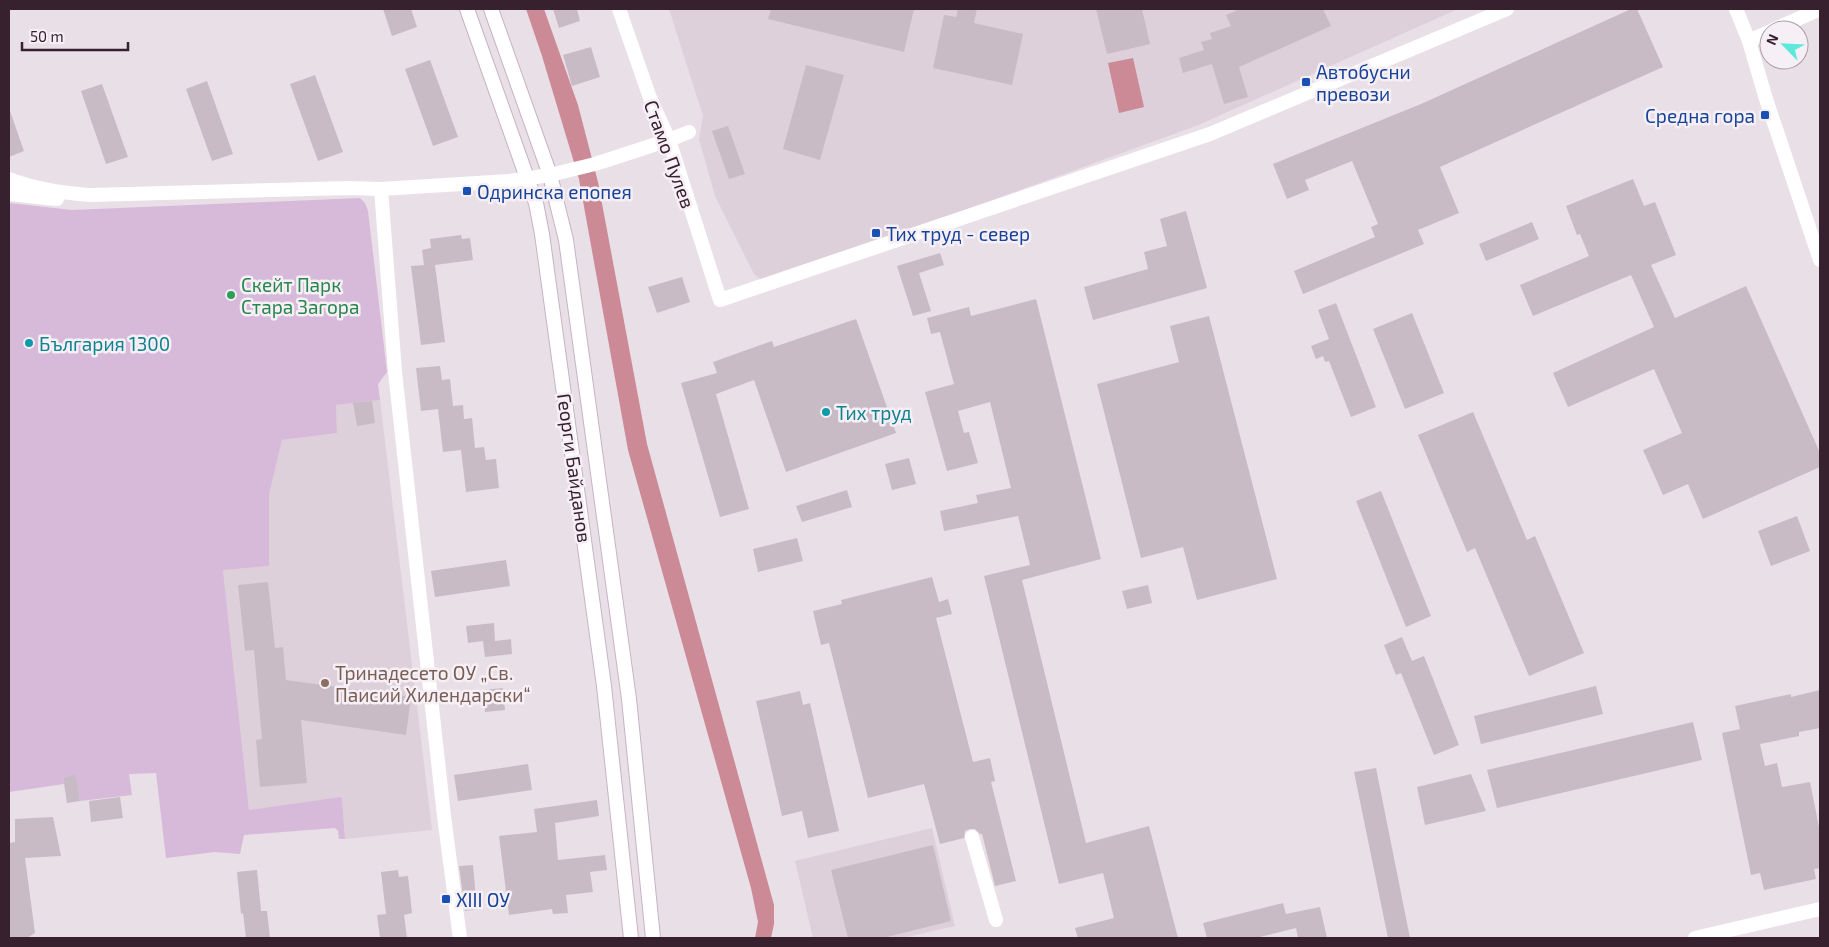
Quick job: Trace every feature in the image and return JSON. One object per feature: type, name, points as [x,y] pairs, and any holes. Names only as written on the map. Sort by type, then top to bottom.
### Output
[{"type":"street","name":"Георги Байданов","points":[[467,9],[536,203],[546,259],[613,759],[630,938]]},
{"type":"street","name":"Георги Байданов","points":[[491,9],[550,175],[566,240],[630,709],[653,938]]},
{"type":"street","name":"Стамо Пулев","points":[[619,9],[650,98],[669,140],[720,300],[1210,134],[1507,9]]},
{"type":"street","points":[[1736,9],[1749,41],[1766,99],[1820,260]]},
{"type":"street","points":[[1795,20],[1820,9]]},
{"type":"street","points":[[1749,41],[1759,36]]},
{"type":"street","points":[[9,194],[57,199],[90,196],[348,188],[381,189],[528,179],[595,164],[689,132]]},
{"type":"street","points":[[9,179],[57,192],[90,196]]},
{"type":"street","points":[[381,189],[396,382],[444,816],[460,938]]},
{"type":"street","points":[[972,837],[996,920]]},
{"type":"street","points":[[1695,938],[1820,909]]},
{"type":"shaded area","points":[[526,9],[544,9],[578,105],[598,182],[647,444],[774,905],[774,924],[771,938],[755,938],[758,922],[751,888],[628,450],[579,179]]},
{"type":"shaded area","points":[[669,9],[1458,9],[1196,126],[773,280],[761,280],[754,274],[715,196],[699,139],[703,116]]},
{"type":"shaded area","points":[[1133,58],[1144,107],[1119,113],[1108,63]]},
{"type":"shaded area","points":[[360,198],[365,203],[368,211],[387,372],[378,384],[380,400],[336,405],[337,433],[282,440],[269,495],[269,566],[223,570],[249,810],[340,797],[342,798],[345,839],[339,839],[338,831],[335,828],[244,835],[240,854],[215,852],[166,858],[156,773],[129,774],[132,795],[80,801],[76,775],[63,777],[64,784],[9,792],[9,203],[72,210]]},
{"type":"shaded area","name":"Тринадесето ОУ „Св. Паисий Хилендарски“","points":[[380,400],[432,830],[345,839],[342,798],[340,797],[249,810],[223,570],[269,566],[269,495],[282,440],[337,433],[336,405]]},
{"type":"shaded area","points":[[932,828],[955,926],[903,938],[813,938],[795,861]]},
{"type":"building","points":[[383,9],[411,9],[417,27],[392,36]]},
{"type":"building","points":[[553,9],[577,9],[580,21],[559,28]]},
{"type":"building","points":[[771,9],[914,9],[904,52],[768,19]]},
{"type":"building","points":[[958,9],[977,9],[974,23],[1023,34],[1012,85],[933,68],[944,15],[956,17]]},
{"type":"building","points":[[1096,9],[1142,9],[1150,44],[1107,54]]},
{"type":"building","points":[[1240,9],[1323,9],[1331,26],[1239,67],[1248,97],[1224,104],[1212,64],[1183,73],[1179,58],[1204,50],[1201,42],[1212,39],[1210,33],[1231,26],[1226,15]]},
{"type":"building","points":[[1631,9],[1637,9],[1663,67],[1440,167],[1459,213],[1418,230],[1424,244],[1303,294],[1294,271],[1375,237],[1371,227],[1378,224],[1352,161],[1305,180],[1309,190],[1287,199],[1273,164],[1421,104]]},
{"type":"building","points":[[591,47],[600,77],[572,86],[563,55]]},
{"type":"building","points":[[430,60],[458,137],[433,146],[405,69]]},
{"type":"building","points":[[806,65],[844,75],[820,160],[783,149]]},
{"type":"building","points":[[315,75],[343,152],[318,161],[290,84]]},
{"type":"building","points":[[207,81],[233,154],[212,161],[186,89]]},
{"type":"building","points":[[102,84],[128,157],[106,164],[81,91]]},
{"type":"building","points":[[9,112],[24,151],[9,157]]},
{"type":"building","points":[[728,126],[745,174],[729,179],[712,131]]},
{"type":"building","points":[[1633,179],[1644,206],[1655,202],[1676,255],[1651,265],[1675,318],[1746,286],[1820,453],[1820,467],[1703,519],[1688,484],[1663,495],[1643,450],[1682,433],[1654,369],[1568,407],[1553,373],[1654,327],[1631,275],[1533,316],[1520,285],[1589,256],[1580,234],[1577,235],[1566,206]]},
{"type":"building","points":[[1186,211],[1207,288],[1093,320],[1084,287],[1148,269],[1144,252],[1167,246],[1160,219]]},
{"type":"building","points":[[1532,222],[1539,239],[1486,261],[1479,244]]},
{"type":"building","points":[[461,235],[462,239],[470,238],[473,260],[435,265],[445,342],[421,345],[411,266],[424,265],[422,250],[431,248],[430,239]]},
{"type":"building","points":[[940,253],[944,265],[919,273],[931,311],[913,316],[897,266]]},
{"type":"building","points":[[682,277],[690,302],[657,313],[648,287]]},
{"type":"building","points":[[1036,299],[1101,559],[1022,580],[1086,843],[1149,826],[1178,938],[1078,938],[1075,928],[1114,918],[1103,873],[1059,884],[984,576],[1030,565],[1018,516],[944,531],[940,511],[978,503],[976,495],[1011,488],[990,402],[958,411],[964,433],[969,432],[978,463],[947,471],[925,392],[954,384],[940,332],[931,334],[927,318],[969,307],[971,316]]},
{"type":"building","points":[[1336,303],[1376,407],[1351,417],[1329,361],[1325,362],[1323,356],[1316,359],[1311,346],[1329,339],[1318,310]]},
{"type":"building","points":[[1412,313],[1444,393],[1405,409],[1373,329]]},
{"type":"building","points":[[1209,316],[1277,579],[1197,600],[1183,547],[1141,558],[1097,384],[1179,362],[1170,326]]},
{"type":"building","name":"Тих труд","points":[[856,319],[896,433],[786,472],[754,380],[716,394],[749,509],[720,517],[681,383],[717,373],[713,362],[772,341],[774,347]]},
{"type":"building","points":[[440,366],[442,380],[450,379],[453,406],[463,405],[464,419],[472,418],[475,448],[484,447],[486,460],[496,459],[499,488],[466,492],[461,450],[443,452],[438,409],[421,411],[416,368]]},
{"type":"building","points":[[372,401],[375,423],[357,426],[353,403]]},
{"type":"building","points":[[1473,412],[1527,540],[1535,536],[1584,653],[1529,676],[1475,548],[1467,552],[1418,435]]},
{"type":"building","points":[[909,458],[916,484],[892,490],[885,464]]},
{"type":"building","points":[[847,490],[852,507],[802,522],[796,506]]},
{"type":"building","points":[[1381,491],[1431,616],[1406,627],[1356,501]]},
{"type":"building","points":[[1797,516],[1810,551],[1771,566],[1758,531]]},
{"type":"building","points":[[797,538],[803,561],[758,572],[753,549]]},
{"type":"building","points":[[506,560],[510,586],[435,597],[431,571]]},
{"type":"building","points":[[932,577],[939,602],[948,599],[952,614],[936,618],[973,762],[990,758],[995,781],[991,782],[1016,881],[995,886],[982,834],[975,829],[965,831],[964,838],[940,844],[924,784],[868,798],[829,643],[821,645],[813,611],[842,604],[841,600]]},
{"type":"building","points":[[268,582],[275,648],[283,647],[286,680],[411,697],[406,735],[301,720],[307,783],[260,787],[256,740],[262,739],[254,650],[245,651],[238,585]]},
{"type":"building","points":[[1148,585],[1152,603],[1127,609],[1122,591]]},
{"type":"building","points":[[494,623],[495,641],[511,639],[512,654],[485,657],[483,641],[468,643],[466,626]]},
{"type":"building","points":[[1402,637],[1412,661],[1424,656],[1459,745],[1434,755],[1401,673],[1396,675],[1384,645]]},
{"type":"building","points":[[1596,686],[1603,714],[1481,744],[1474,716]]},
{"type":"building","points":[[503,688],[505,710],[485,712],[483,690]]},
{"type":"building","points":[[1820,690],[1820,728],[1799,732],[1799,736],[1760,744],[1765,766],[1777,763],[1782,787],[1810,782],[1820,832],[1820,868],[1814,869],[1816,879],[1764,890],[1760,873],[1751,875],[1722,733],[1740,729],[1735,706],[1791,694],[1791,697]]},
{"type":"building","points":[[800,691],[803,705],[810,703],[839,831],[808,838],[802,811],[782,816],[756,701]]},
{"type":"building","points":[[1693,722],[1702,760],[1497,808],[1487,770]]},
{"type":"building","points":[[528,764],[532,790],[458,801],[454,775]]},
{"type":"building","points":[[1376,768],[1410,938],[1388,938],[1354,772]]},
{"type":"building","points":[[76,774],[80,801],[67,803],[63,777]]},
{"type":"building","points":[[1471,774],[1486,811],[1425,825],[1417,787]]},
{"type":"building","points":[[120,797],[123,818],[91,822],[89,801]]},
{"type":"building","points":[[597,800],[599,816],[555,823],[558,860],[605,855],[607,870],[590,872],[593,892],[566,895],[568,913],[553,914],[552,909],[509,915],[499,836],[537,832],[534,809]]},
{"type":"building","points":[[53,817],[61,856],[25,858],[35,933],[27,938],[9,938],[9,843],[15,842],[15,819]]},
{"type":"building","points":[[933,845],[951,921],[883,938],[848,938],[831,870]]},
{"type":"building","points":[[473,865],[477,909],[465,911],[459,866]]},
{"type":"building","points":[[257,870],[261,911],[267,911],[270,938],[246,938],[243,913],[241,914],[237,872]]},
{"type":"building","points":[[398,870],[399,877],[408,876],[412,913],[404,915],[407,938],[380,938],[377,915],[386,914],[381,872]]},
{"type":"building","points":[[1283,903],[1286,914],[1320,907],[1327,938],[1298,938],[1296,928],[1256,938],[1207,938],[1203,923]]},
{"type":"place","name":"Автобусни превози","points":[[1306,82]]},
{"type":"place","name":"Средна гора","points":[[1765,115]]},
{"type":"place","name":"Одринска епопея","points":[[467,191]]},
{"type":"place","name":"Тих труд - север","points":[[876,233]]},
{"type":"place","name":"Скейт Парк Стара Загора","points":[[231,295]]},
{"type":"place","name":"България 1300","points":[[29,343]]},
{"type":"place","name":"Тих труд","points":[[826,412]]},
{"type":"place","name":"Тринадесето ОУ „Св. Паисий Хилендарски“","points":[[325,683]]},
{"type":"place","name":"XIII ОУ","points":[[446,899]]}]
